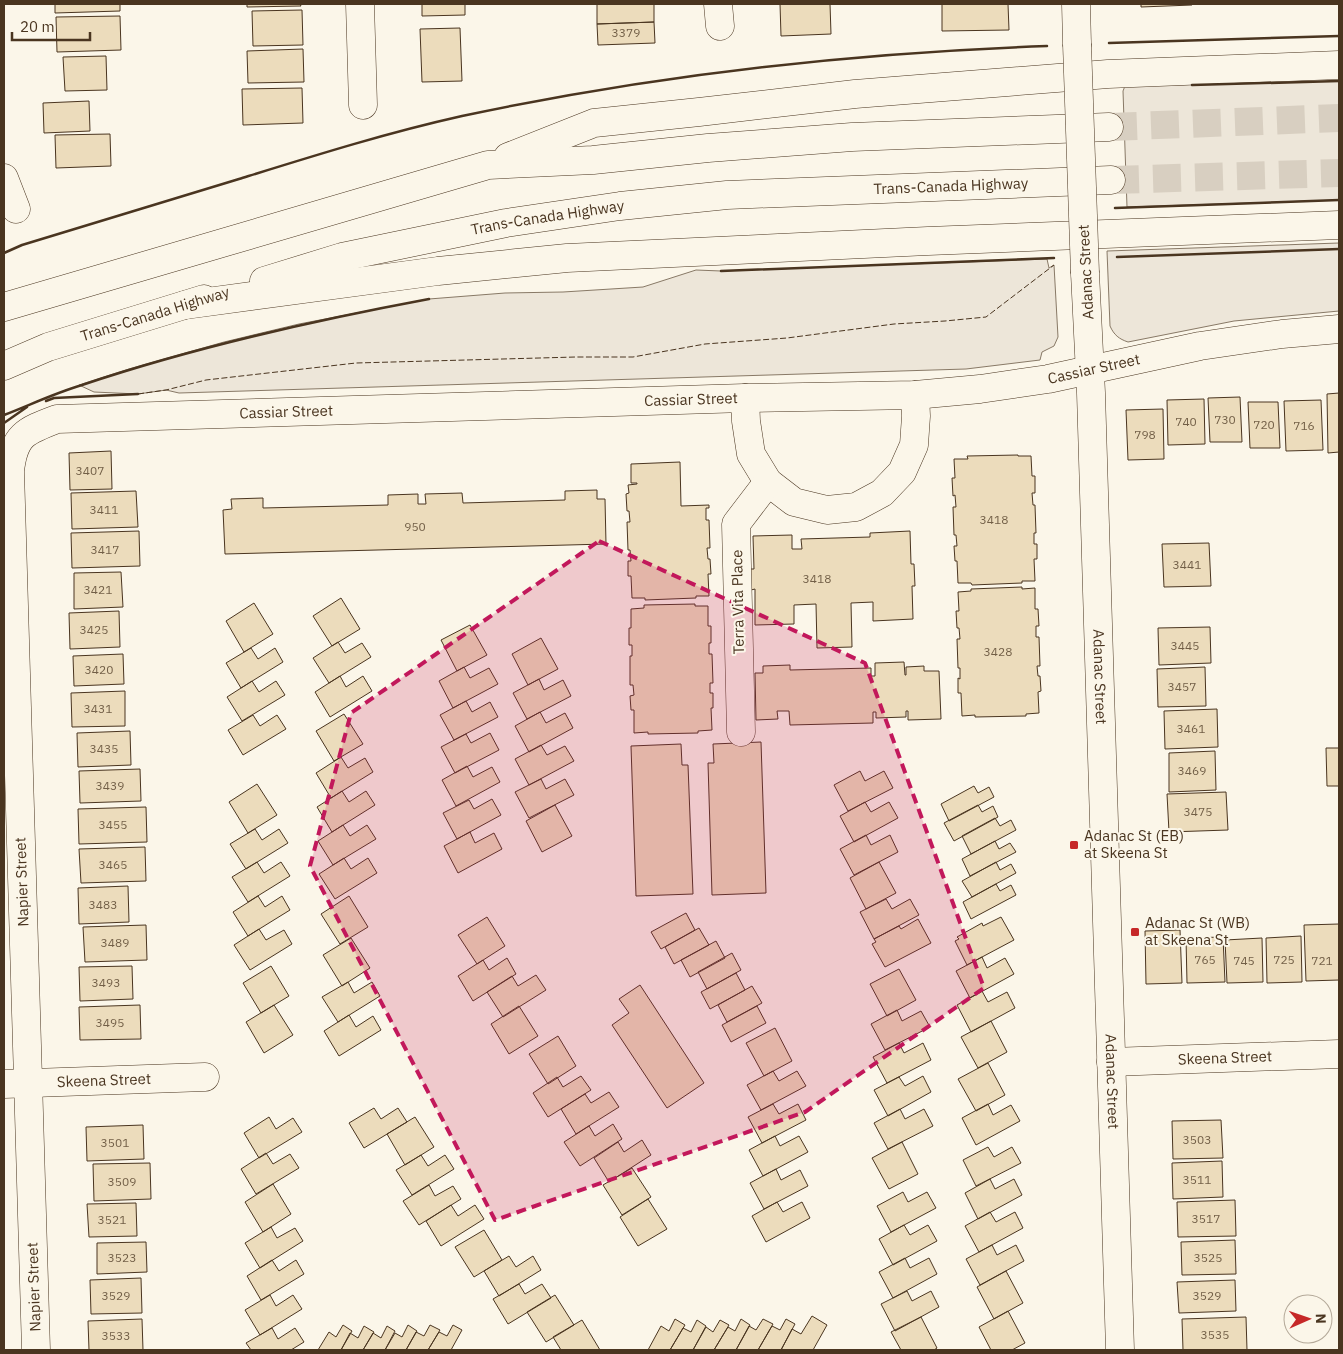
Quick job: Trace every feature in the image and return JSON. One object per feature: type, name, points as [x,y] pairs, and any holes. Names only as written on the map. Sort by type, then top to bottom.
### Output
[{"type":"main road","points":[[360,4],[363,105]]},
{"type":"main road","name":"Adanac Street","points":[[1076,4],[1090,369],[1120,1350]]},
{"type":"main road","points":[[4,307],[488,165],[594,123],[854,94],[1098,75],[1339,65]]},
{"type":"main road","points":[[488,165],[593,160],[708,148],[852,137],[1109,127]]},
{"type":"main road","points":[[4,178],[16,209]]},
{"type":"main road","name":"Trans-Canada Highway","points":[[4,366],[48,348],[342,257],[506,223],[620,206],[727,195],[1111,180]]},
{"type":"main road","points":[[186,305],[438,271],[567,258],[928,241],[1339,225]]},
{"type":"main road","name":"Cassiar Street","points":[[38,426],[57,419],[745,398],[915,395],[1048,379],[1200,346],[1274,335],[1339,329]]},
{"type":"main road","points":[[745,398],[751,454],[768,482],[794,502],[827,510],[856,507],[882,493],[902,472],[914,445],[915,395]]},
{"type":"main road","name":"Napier Street","points":[[36,1350],[16,1084],[10,471],[15,446],[24,434],[38,426]]},
{"type":"main road","name":"Terra Vita Place","points":[[741,732],[736,524],[768,482]]},
{"type":"main road","name":"Skeena Street","points":[[1111,1062],[1339,1054]]},
{"type":"main road","name":"Skeena Street","points":[[16,1084],[205,1077]]},
{"type":"highlighted area","points":[[599,541],[865,663],[984,988],[805,1112],[495,1220],[310,866],[351,713]]},
{"type":"shaded area","points":[[1339,81],[1339,200],[1127,207],[1123,91],[1125,86]]},
{"type":"shaded area","points":[[1339,243],[1339,311],[1234,321],[1128,342],[1117,336],[1110,326],[1107,251]]},
{"type":"shaded area","points":[[1047,259],[1049,268],[1054,265],[1058,337],[1054,346],[1042,352],[1040,360],[966,369],[179,393],[166,390],[138,394],[94,392],[79,385],[224,342],[299,324],[429,299],[505,293],[563,292],[643,287],[696,270],[721,271]]},
{"type":"building","points":[[55,4],[120,4],[120,11],[55,13]]},
{"type":"building","points":[[247,4],[300,4],[301,6],[247,7]]},
{"type":"building","points":[[422,4],[465,4],[465,15],[422,16]]},
{"type":"building","points":[[597,4],[654,4],[654,22],[597,24]]},
{"type":"building","points":[[780,4],[830,4],[831,34],[781,36]]},
{"type":"building","points":[[942,4],[1008,4],[1009,30],[942,31]]},
{"type":"building","points":[[1141,4],[1192,4],[1192,5],[1141,7]]},
{"type":"building","points":[[302,10],[303,45],[253,46],[252,11]]},
{"type":"building","points":[[120,16],[121,50],[57,52],[56,17]]},
{"type":"building","points":[[654,22],[655,43],[598,45],[597,24]]},
{"type":"building","points":[[460,28],[462,81],[422,82],[420,29]]},
{"type":"building","points":[[303,49],[304,82],[248,83],[247,51]]},
{"type":"building","points":[[106,56],[107,90],[65,91],[63,57]]},
{"type":"building","points":[[302,88],[303,123],[243,125],[242,89]]},
{"type":"building","points":[[89,101],[90,131],[44,133],[43,103]]},
{"type":"building","points":[[110,134],[111,166],[56,168],[55,135]]},
{"type":"building","points":[[1339,393],[1339,452],[1328,453],[1327,394]]},
{"type":"building","points":[[1240,397],[1242,442],[1210,442],[1208,398]]},
{"type":"building","points":[[1204,399],[1205,444],[1168,445],[1167,400]]},
{"type":"building","points":[[1321,400],[1323,450],[1286,451],[1284,401]]},
{"type":"building","points":[[1248,402],[1278,402],[1280,448],[1250,448]]},
{"type":"building","points":[[1163,409],[1164,459],[1128,460],[1126,410]]},
{"type":"building","points":[[111,451],[112,489],[70,490],[69,453]]},
{"type":"building","points":[[967,456],[1031,456],[1032,476],[1035,476],[1035,493],[1032,493],[1033,505],[1035,505],[1036,533],[1034,533],[1034,544],[1037,544],[1037,559],[1034,559],[1035,581],[972,585],[971,583],[958,583],[954,546],[957,546],[956,535],[954,535],[953,507],[956,507],[952,478],[955,478],[954,459],[968,459]]},
{"type":"building","points":[[680,462],[681,506],[709,505],[709,508],[706,508],[706,520],[709,520],[710,548],[707,548],[711,574],[708,574],[709,596],[645,600],[645,598],[632,598],[631,576],[628,576],[628,561],[631,561],[630,550],[628,550],[627,522],[630,522],[626,494],[629,493],[628,485],[637,483],[631,483],[631,464]]},
{"type":"building","points":[[597,490],[597,499],[605,499],[606,544],[225,554],[223,510],[232,509],[231,499],[263,498],[263,508],[388,505],[388,495],[418,494],[418,504],[426,504],[425,494],[462,493],[463,503],[565,500],[565,491]]},
{"type":"building","points":[[136,491],[138,527],[72,529],[71,493]]},
{"type":"building","points":[[139,531],[140,566],[72,568],[71,533]]},
{"type":"building","points":[[910,531],[911,564],[914,564],[915,586],[912,586],[913,619],[873,621],[873,602],[851,603],[852,647],[817,648],[816,604],[794,605],[794,624],[755,625],[755,589],[751,590],[750,569],[754,569],[753,536],[792,535],[792,549],[802,549],[801,539],[870,537],[870,533]]},
{"type":"building","points":[[1209,543],[1211,586],[1164,587],[1162,544]]},
{"type":"building","points":[[121,572],[123,607],[74,609],[74,573]]},
{"type":"building","points":[[1022,587],[1022,589],[1035,588],[1035,609],[1038,609],[1039,626],[1036,626],[1036,637],[1039,637],[1040,666],[1037,666],[1041,691],[1038,692],[1039,713],[1026,714],[1026,716],[962,716],[961,693],[958,693],[960,668],[958,668],[957,639],[960,639],[956,611],[959,611],[958,592],[971,591],[971,589]]},
{"type":"building","points":[[341,598],[360,629],[332,646],[313,616]]},
{"type":"building","points":[[254,603],[273,634],[244,652],[226,621]]},
{"type":"building","points":[[695,604],[695,606],[708,606],[708,626],[711,626],[709,654],[712,654],[713,683],[710,683],[710,693],[713,693],[713,708],[711,708],[712,730],[698,731],[698,733],[634,733],[634,710],[631,710],[630,696],[634,695],[633,685],[630,685],[632,645],[629,645],[629,628],[631,628],[631,609],[644,608],[644,605]]},
{"type":"building","points":[[119,611],[120,647],[70,649],[69,613]]},
{"type":"building","points":[[470,625],[487,655],[457,671],[441,640]]},
{"type":"building","points":[[1210,627],[1211,663],[1159,665],[1158,628]]},
{"type":"building","points":[[541,638],[558,669],[528,685],[512,654]]},
{"type":"building","points":[[338,642],[345,653],[362,643],[371,657],[329,683],[313,658]]},
{"type":"building","points":[[251,648],[258,659],[275,648],[283,662],[241,688],[226,663]]},
{"type":"building","points":[[123,654],[124,684],[74,686],[73,656]]},
{"type":"building","points":[[904,662],[905,675],[906,667],[924,666],[924,671],[939,671],[941,719],[908,720],[908,711],[906,711],[906,717],[876,718],[876,712],[873,712],[873,723],[790,725],[789,711],[777,711],[778,719],[756,720],[755,673],[763,673],[763,666],[790,665],[790,670],[871,668],[871,676],[875,676],[875,663]]},
{"type":"building","points":[[464,667],[470,678],[489,668],[498,684],[453,708],[439,681]]},
{"type":"building","points":[[1205,667],[1206,706],[1158,707],[1157,669]]},
{"type":"building","points":[[340,676],[346,687],[363,676],[372,691],[330,717],[315,692]]},
{"type":"building","points":[[539,679],[544,690],[563,680],[571,696],[527,719],[513,693]]},
{"type":"building","points":[[252,681],[259,692],[276,681],[285,695],[242,721],[227,697]]},
{"type":"building","points":[[125,691],[125,726],[72,727],[71,693]]},
{"type":"building","points":[[466,701],[472,712],[490,702],[498,717],[454,740],[440,715]]},
{"type":"building","points":[[1217,709],[1218,747],[1165,749],[1164,711]]},
{"type":"building","points":[[540,712],[546,723],[565,713],[573,728],[529,752],[515,726]]},
{"type":"building","points":[[344,714],[363,744],[334,761],[316,731]]},
{"type":"building","points":[[253,715],[260,726],[277,715],[286,729],[243,755],[228,730]]},
{"type":"building","points":[[130,731],[131,765],[78,767],[77,733]]},
{"type":"building","points":[[490,733],[499,750],[455,773],[441,747],[466,734],[471,743]]},
{"type":"building","points":[[761,742],[766,893],[712,895],[708,763],[714,763],[713,744]]},
{"type":"building","points":[[681,744],[682,765],[688,765],[693,894],[636,896],[631,746]]},
{"type":"building","points":[[541,745],[547,755],[565,746],[574,761],[529,785],[515,759]]},
{"type":"building","points":[[1326,748],[1339,748],[1339,786],[1327,786]]},
{"type":"building","points":[[1215,751],[1216,790],[1169,792],[1169,753]]},
{"type":"building","points":[[341,757],[348,768],[365,758],[373,772],[331,798],[316,773]]},
{"type":"building","points":[[467,766],[473,777],[492,767],[500,782],[456,806],[442,780]]},
{"type":"building","points":[[140,769],[141,801],[80,803],[79,771]]},
{"type":"building","points":[[860,771],[865,781],[884,771],[893,788],[848,811],[834,785]]},
{"type":"building","points":[[541,779],[546,789],[565,779],[574,795],[529,818],[515,792]]},
{"type":"building","points":[[257,784],[277,815],[248,833],[229,802]]},
{"type":"building","points":[[974,786],[978,793],[989,787],[994,797],[949,821],[941,804]]},
{"type":"building","points":[[342,791],[349,802],[366,791],[375,805],[332,832],[317,807]]},
{"type":"building","points":[[1226,792],[1228,830],[1169,832],[1167,794]]},
{"type":"building","points":[[492,799],[501,815],[457,839],[443,813],[469,800],[474,809]]},
{"type":"building","points":[[865,802],[871,812],[889,802],[898,818],[854,842],[840,816]]},
{"type":"building","points":[[555,805],[572,836],[542,852],[526,821]]},
{"type":"building","points":[[978,805],[982,812],[993,806],[998,817],[954,841],[944,823]]},
{"type":"building","points":[[146,807],[147,842],[79,844],[78,809]]},
{"type":"building","points":[[995,818],[1000,826],[1011,820],[1016,830],[971,854],[962,836]]},
{"type":"building","points":[[343,825],[350,836],[367,825],[376,839],[333,865],[318,841]]},
{"type":"building","points":[[255,829],[262,840],[279,829],[288,843],[246,869],[230,844]]},
{"type":"building","points":[[470,832],[475,843],[494,833],[502,849],[458,873],[444,846]]},
{"type":"building","points":[[866,835],[871,845],[890,835],[898,852],[854,875],[840,849]]},
{"type":"building","points":[[995,841],[999,849],[1010,843],[1016,852],[970,876],[962,859]]},
{"type":"building","points":[[145,847],[146,881],[81,883],[79,849]]},
{"type":"building","points":[[344,858],[351,869],[368,858],[377,873],[335,899],[319,874]]},
{"type":"building","points":[[257,862],[264,873],[281,862],[290,876],[248,902],[232,877]]},
{"type":"building","points":[[879,862],[896,893],[866,909],[850,878]]},
{"type":"building","points":[[996,862],[1000,870],[1011,864],[1016,873],[972,897],[962,881]]},
{"type":"building","points":[[996,884],[1000,891],[1011,885],[1016,895],[971,919],[963,902]]},
{"type":"building","points":[[128,886],[129,922],[79,924],[78,888]]},
{"type":"building","points":[[258,896],[265,907],[282,896],[290,910],[248,936],[233,912]]},
{"type":"building","points":[[349,896],[368,927],[340,944],[321,914]]},
{"type":"building","points":[[886,899],[892,909],[910,899],[919,915],[874,939],[860,912]]},
{"type":"building","points":[[686,913],[695,930],[661,949],[651,932]]},
{"type":"building","points":[[487,917],[505,946],[477,964],[458,935]]},
{"type":"building","points":[[1001,917],[1014,940],[967,965],[955,941],[959,939],[957,937],[982,923],[983,926]]},
{"type":"building","points":[[918,919],[931,943],[885,967],[872,944],[876,942],[874,939],[899,926],[901,929]]},
{"type":"building","points":[[1339,924],[1339,980],[1306,981],[1304,925]]},
{"type":"building","points":[[146,925],[147,960],[85,962],[83,927]]},
{"type":"building","points":[[699,928],[709,945],[674,964],[665,947]]},
{"type":"building","points":[[259,929],[266,940],[284,930],[292,944],[250,970],[234,945]]},
{"type":"building","points":[[1180,930],[1182,983],[1146,984],[1145,931]]},
{"type":"building","points":[[1301,936],[1302,982],[1267,983],[1266,938]]},
{"type":"building","points":[[1223,937],[1225,982],[1187,983],[1186,938]]},
{"type":"building","points":[[351,938],[370,968],[342,986],[323,955]]},
{"type":"building","points":[[1262,938],[1263,982],[1227,983],[1225,940]]},
{"type":"building","points":[[716,941],[725,958],[690,977],[681,960]]},
{"type":"building","points":[[732,953],[741,970],[707,989],[698,972]]},
{"type":"building","points":[[982,957],[987,968],[1005,958],[1014,974],[970,998],[956,971]]},
{"type":"building","points":[[507,958],[516,974],[473,1001],[458,976],[483,960],[489,970]]},
{"type":"building","points":[[132,966],[133,999],[80,1001],[79,967]]},
{"type":"building","points":[[271,966],[289,996],[261,1013],[243,983]]},
{"type":"building","points":[[899,969],[916,1000],[887,1016],[870,984]]},
{"type":"building","points":[[736,973],[745,990],[710,1009],[701,992]]},
{"type":"building","points":[[536,975],[546,990],[503,1017],[487,992],[512,976],[518,986]]},
{"type":"building","points":[[348,982],[354,993],[372,982],[380,996],[338,1022],[322,997]]},
{"type":"building","points":[[640,985],[704,1083],[667,1108],[612,1025],[629,1013],[619,999]]},
{"type":"building","points":[[752,986],[762,1003],[727,1022],[718,1005]]},
{"type":"building","points":[[982,991],[988,1002],[1007,992],[1015,1008],[971,1032],[957,1005]]},
{"type":"building","points":[[140,1005],[141,1039],[80,1040],[79,1007]]},
{"type":"building","points":[[274,1005],[293,1035],[264,1053],[246,1022]]},
{"type":"building","points":[[519,1006],[538,1036],[509,1054],[491,1024]]},
{"type":"building","points":[[757,1006],[766,1023],[731,1042],[722,1025]]},
{"type":"building","points":[[897,1010],[902,1021],[921,1011],[930,1027],[885,1050],[871,1024]]},
{"type":"building","points":[[349,1015],[356,1027],[373,1016],[381,1030],[339,1056],[324,1031]]},
{"type":"building","points":[[991,1021],[1007,1052],[978,1068],[961,1037]]},
{"type":"building","points":[[775,1028],[792,1061],[764,1076],[746,1043]]},
{"type":"building","points":[[558,1036],[576,1066],[548,1084],[529,1054]]},
{"type":"building","points":[[899,1043],[904,1053],[923,1043],[931,1060],[887,1083],[873,1057]]},
{"type":"building","points":[[988,1063],[1005,1095],[976,1111],[958,1079]]},
{"type":"building","points":[[773,1071],[779,1081],[797,1071],[806,1086],[761,1110],[747,1085]]},
{"type":"building","points":[[581,1076],[591,1090],[548,1117],[533,1093],[557,1077],[563,1087]]},
{"type":"building","points":[[923,1076],[931,1092],[888,1116],[874,1090],[899,1077],[905,1086]]},
{"type":"building","points":[[609,1092],[619,1107],[576,1134],[561,1109],[585,1094],[591,1103]]},
{"type":"building","points":[[773,1104],[779,1114],[798,1104],[806,1120],[762,1143],[748,1117]]},
{"type":"building","points":[[988,1104],[993,1115],[1011,1105],[1020,1121],[976,1145],[962,1118]]},
{"type":"building","points":[[374,1108],[381,1119],[398,1108],[407,1122],[364,1148],[349,1123]]},
{"type":"building","points":[[900,1109],[905,1119],[924,1109],[933,1126],[888,1149],[874,1123]]},
{"type":"building","points":[[269,1117],[276,1129],[293,1118],[302,1132],[259,1158],[244,1133]]},
{"type":"building","points":[[415,1117],[434,1147],[405,1165],[387,1134]]},
{"type":"building","points":[[1221,1120],[1223,1158],[1173,1159],[1172,1121]]},
{"type":"building","points":[[613,1124],[622,1139],[580,1166],[564,1142],[589,1126],[595,1136]]},
{"type":"building","points":[[143,1125],[144,1159],[87,1161],[86,1127]]},
{"type":"building","points":[[775,1136],[780,1146],[799,1136],[808,1152],[763,1176],[749,1150]]},
{"type":"building","points":[[642,1140],[651,1155],[609,1182],[594,1158],[618,1142],[624,1152]]},
{"type":"building","points":[[902,1142],[918,1174],[889,1189],[872,1158]]},
{"type":"building","points":[[988,1147],[994,1157],[1012,1147],[1021,1163],[976,1186],[963,1160]]},
{"type":"building","points":[[266,1153],[273,1164],[290,1154],[299,1168],[256,1194],[241,1169]]},
{"type":"building","points":[[421,1155],[428,1166],[445,1155],[454,1169],[412,1195],[396,1170]]},
{"type":"building","points":[[1222,1161],[1223,1197],[1173,1199],[1172,1163]]},
{"type":"building","points":[[150,1163],[151,1199],[94,1201],[93,1164]]},
{"type":"building","points":[[632,1168],[651,1197],[622,1215],[603,1185]]},
{"type":"building","points":[[776,1169],[781,1180],[800,1170],[808,1186],[764,1209],[750,1183]]},
{"type":"building","points":[[990,1179],[995,1189],[1014,1179],[1022,1195],[978,1219],[965,1193]]},
{"type":"building","points":[[273,1184],[291,1214],[263,1232],[245,1202]]},
{"type":"building","points":[[429,1185],[435,1196],[453,1186],[461,1199],[419,1225],[403,1201]]},
{"type":"building","points":[[903,1192],[908,1202],[927,1192],[936,1208],[891,1232],[877,1206]]},
{"type":"building","points":[[648,1199],[667,1229],[638,1246],[620,1217]]},
{"type":"building","points":[[1235,1200],[1236,1236],[1178,1237],[1177,1202]]},
{"type":"building","points":[[777,1202],[783,1212],[802,1202],[810,1218],[766,1242],[752,1216]]},
{"type":"building","points":[[136,1203],[137,1236],[89,1237],[87,1204]]},
{"type":"building","points":[[451,1205],[458,1216],[475,1205],[484,1219],[441,1246],[426,1221]]},
{"type":"building","points":[[990,1212],[996,1222],[1015,1212],[1023,1228],[979,1252],[965,1226]]},
{"type":"building","points":[[904,1225],[910,1235],[928,1225],[937,1241],[893,1265],[879,1239]]},
{"type":"building","points":[[271,1227],[277,1238],[295,1228],[303,1241],[260,1268],[245,1243]]},
{"type":"building","points":[[484,1230],[502,1260],[474,1277],[455,1247]]},
{"type":"building","points":[[1235,1240],[1236,1274],[1182,1275],[1181,1242]]},
{"type":"building","points":[[146,1242],[147,1272],[97,1274],[97,1243]]},
{"type":"building","points":[[992,1245],[997,1255],[1016,1245],[1024,1261],[980,1285],[966,1259]]},
{"type":"building","points":[[509,1256],[516,1267],[533,1256],[541,1270],[499,1296],[484,1271]]},
{"type":"building","points":[[905,1258],[910,1268],[929,1258],[937,1274],[893,1298],[879,1272]]},
{"type":"building","points":[[272,1260],[279,1271],[296,1260],[304,1274],[261,1300],[247,1276]]},
{"type":"building","points":[[1006,1271],[1023,1303],[994,1319],[977,1287]]},
{"type":"building","points":[[141,1278],[142,1313],[91,1314],[90,1280]]},
{"type":"building","points":[[1235,1280],[1236,1311],[1179,1313],[1177,1282]]},
{"type":"building","points":[[519,1284],[525,1294],[542,1284],[551,1298],[508,1324],[493,1299]]},
{"type":"building","points":[[907,1291],[912,1301],[931,1291],[939,1307],[895,1331],[881,1304]]},
{"type":"building","points":[[270,1295],[276,1306],[293,1295],[302,1309],[260,1335],[245,1310]]},
{"type":"building","points":[[555,1295],[574,1325],[546,1342],[527,1312]]},
{"type":"building","points":[[1008,1311],[1025,1343],[1012,1350],[991,1350],[979,1327]]},
{"type":"building","points":[[812,1316],[827,1325],[813,1350],[781,1350],[792,1329],[801,1334]]},
{"type":"building","points":[[921,1317],[937,1348],[934,1350],[901,1350],[891,1332]]},
{"type":"building","points":[[1246,1317],[1247,1350],[1183,1350],[1182,1319]]},
{"type":"building","points":[[142,1319],[143,1350],[89,1350],[88,1321]]},
{"type":"building","points":[[675,1319],[685,1325],[670,1350],[648,1350],[661,1326],[669,1331]]},
{"type":"building","points":[[741,1319],[750,1325],[736,1350],[714,1350],[728,1327],[735,1331]]},
{"type":"building","points":[[763,1319],[773,1324],[758,1350],[736,1350],[749,1326],[756,1330]]},
{"type":"building","points":[[786,1319],[795,1324],[781,1350],[758,1350],[772,1326],[780,1330]]},
{"type":"building","points":[[582,1320],[600,1350],[561,1350],[553,1337]]},
{"type":"building","points":[[697,1320],[706,1326],[693,1350],[670,1350],[683,1328],[691,1332]]},
{"type":"building","points":[[720,1320],[729,1325],[714,1350],[693,1350],[706,1327],[713,1332]]},
{"type":"building","points":[[343,1325],[352,1331],[341,1350],[318,1350],[329,1332],[336,1337]]},
{"type":"building","points":[[408,1325],[417,1331],[406,1350],[385,1350],[395,1333],[402,1337]]},
{"type":"building","points":[[430,1325],[440,1330],[428,1350],[406,1350],[416,1332],[424,1336]]},
{"type":"building","points":[[453,1325],[462,1330],[451,1350],[428,1350],[439,1332],[447,1336]]},
{"type":"building","points":[[364,1326],[374,1332],[363,1350],[341,1350],[350,1333],[358,1338]]},
{"type":"building","points":[[387,1326],[395,1331],[385,1350],[363,1350],[373,1333],[381,1338]]},
{"type":"building","points":[[272,1328],[278,1339],[295,1328],[304,1342],[291,1350],[251,1350],[246,1343]]},
{"type":"tunnel","points":[[1109,127],[1339,118]]},
{"type":"tunnel","points":[[1111,180],[1339,173]]},
{"type":"fence","points":[[138,394],[166,390],[206,380],[356,363],[633,357],[705,344],[787,338],[894,324],[986,317],[1054,265]]},
{"type":"wall","points":[[1109,43],[1339,36]]},
{"type":"wall","points":[[4,253],[22,245],[350,145],[462,116],[607,89],[753,68],[899,54],[1047,46]]},
{"type":"wall","points":[[1192,85],[1339,81]]},
{"type":"wall","points":[[1115,208],[1339,200]]},
{"type":"wall","points":[[1117,257],[1339,249]]},
{"type":"wall","points":[[721,271],[1054,258]]},
{"type":"wall","points":[[4,415],[72,388],[210,347],[341,316],[429,299]]},
{"type":"wall","points":[[46,401],[54,398],[138,394]]},
{"type":"wall","points":[[4,423],[27,407]]},
{"type":"place","name":"Adanac St (EB) at Skeena St","points":[[1074,845]]},
{"type":"place","name":"Adanac St (WB) at Skeena St","points":[[1135,932]]}]
